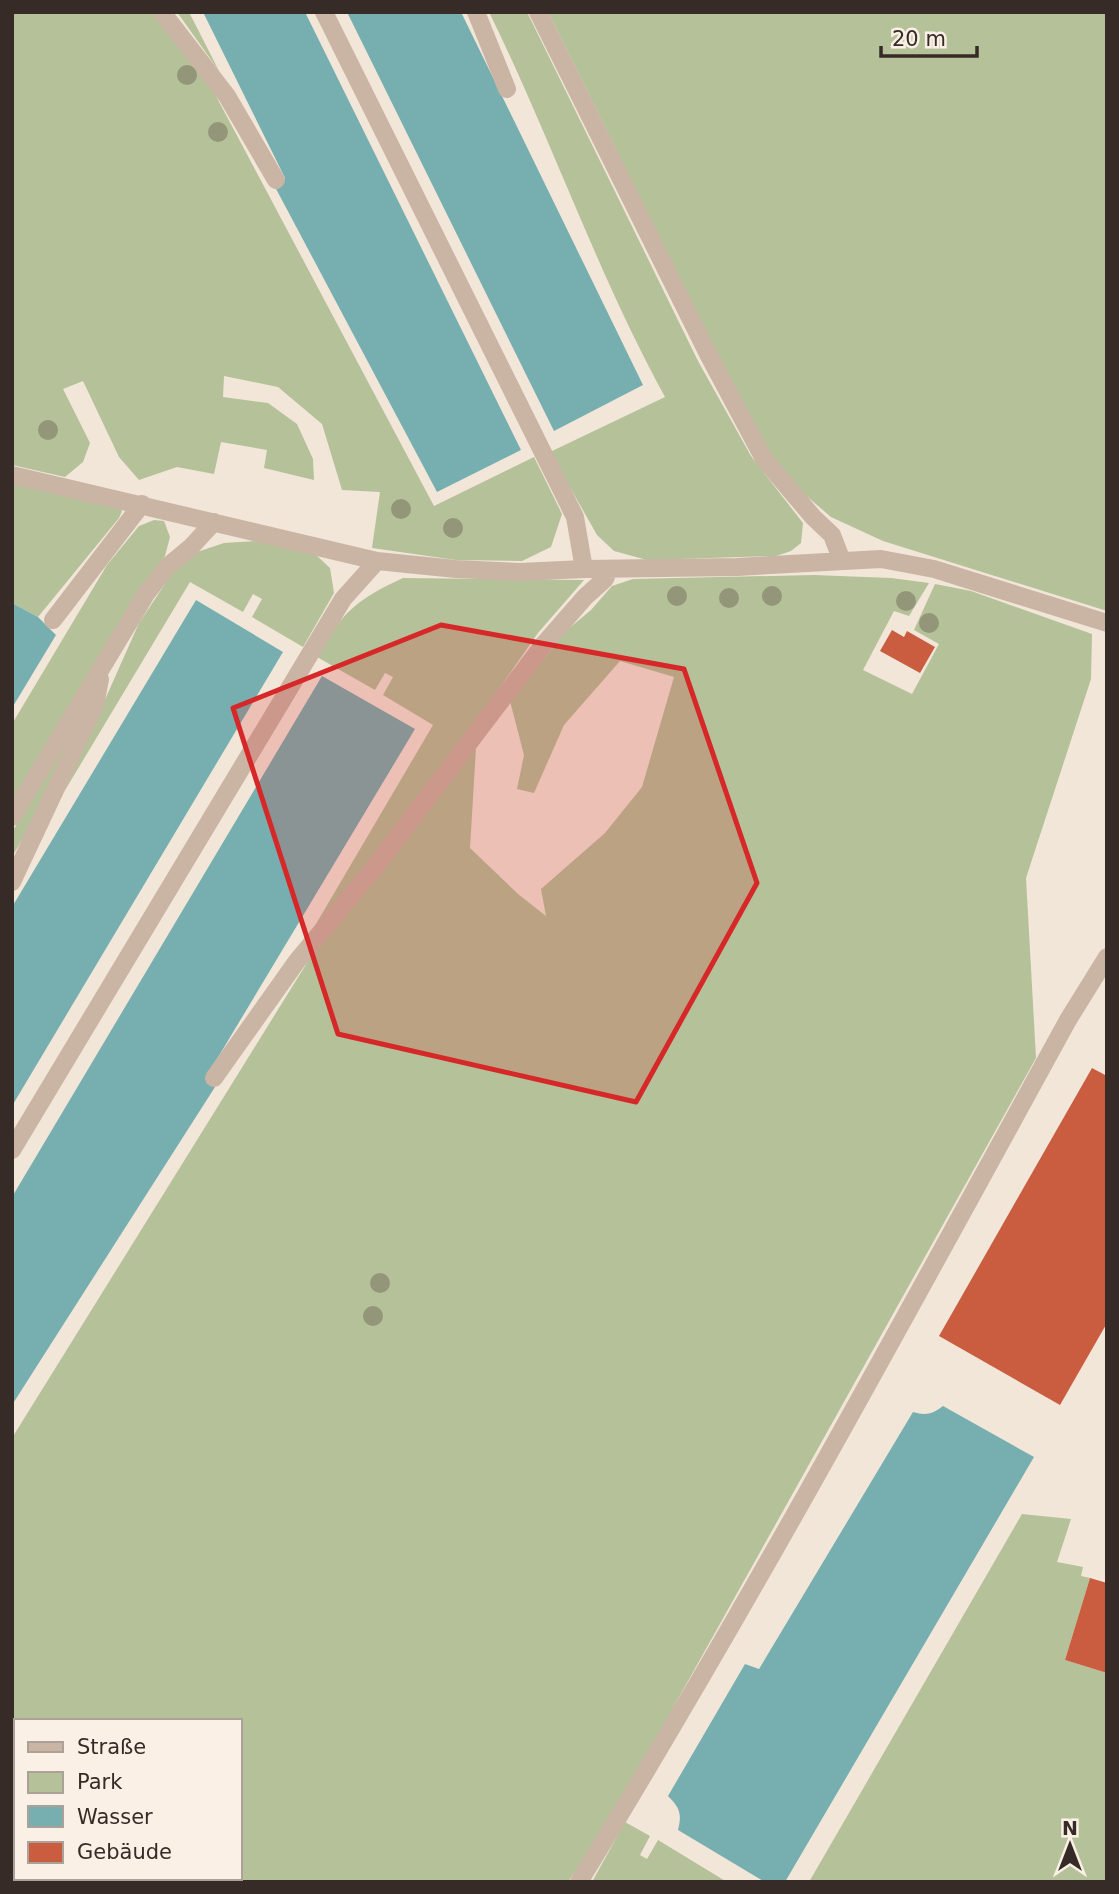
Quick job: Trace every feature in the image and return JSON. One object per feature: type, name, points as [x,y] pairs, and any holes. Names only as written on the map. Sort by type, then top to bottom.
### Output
[{"type":"lane","points":[[162,12],[228,96],[276,180]]},
{"type":"lane","points":[[324,12],[575,517],[584,569]]},
{"type":"lane","points":[[476,12],[507,89]]},
{"type":"lane","points":[[538,12],[709,356],[764,459],[813,517],[832,535],[842,561]]},
{"type":"lane","points":[[12,475],[377,561],[520,572],[881,559],[934,569],[1107,623]]},
{"type":"lane","points":[[53,620],[142,504]]},
{"type":"lane","points":[[12,817],[146,594],[167,566],[191,547],[214,522]]},
{"type":"lane","points":[[12,1150],[343,599],[377,561]]},
{"type":"lane","points":[[214,1078],[297,961],[371,872],[544,644],[606,579],[610,569]]},
{"type":"lane","points":[[12,882],[95,705],[102,669]]},
{"type":"lane","points":[[579,1882],[670,1732],[844,1429],[1068,1020],[1107,957]]},
{"type":"highlighted area","points":[[441,625],[684,669],[757,883],[636,1102],[338,1034],[233,708]]},
{"type":"green space","points":[[12,12],[157,12],[209,83],[434,506],[534,457],[562,514],[551,547],[522,561],[456,560],[372,548],[380,492],[342,490],[322,424],[278,387],[224,376],[223,397],[268,403],[297,424],[313,459],[314,480],[264,468],[267,450],[221,442],[214,474],[177,467],[139,480],[119,457],[83,381],[63,389],[90,443],[83,462],[65,477],[12,465]]},
{"type":"green space","points":[[177,12],[189,12],[219,71]]},
{"type":"green space","points":[[489,12],[527,12],[698,361],[751,456],[803,523],[801,543],[791,551],[776,556],[647,560],[614,551],[597,535],[550,452],[665,397],[596,254]]},
{"type":"green space","points":[[548,12],[1107,12],[1107,611],[883,541],[831,517],[789,481],[757,434]]},
{"type":"green space","points":[[12,481],[117,505],[122,511],[38,617],[12,603]]},
{"type":"green space","points":[[154,520],[164,521],[170,537],[165,556],[12,804],[12,724],[107,565],[139,526]]},
{"type":"green space","points":[[257,541],[315,554],[330,568],[334,593],[303,647],[252,617],[262,599],[253,594],[243,612],[190,582],[64,792],[139,623],[173,572],[197,552],[224,543]]},
{"type":"green space","points":[[814,575],[891,578],[929,583],[909,616],[894,611],[863,670],[912,694],[939,644],[914,630],[935,584],[971,591],[1092,634],[1091,679],[1026,878],[1036,1058],[611,1819],[568,1882],[12,1882],[12,1438],[315,950],[476,748],[470,848],[518,894],[546,916],[541,889],[605,833],[642,787],[674,677],[620,661],[564,725],[534,793],[517,789],[524,755],[510,701],[567,630],[591,610],[612,586],[633,579]]},
{"type":"green space","points":[[403,578],[584,580],[538,633],[485,709],[337,904],[313,929],[433,725],[383,695],[393,677],[385,673],[375,690],[317,657],[334,629],[352,609],[373,593]]},
{"type":"green space","points":[[77,725],[40,809],[12,857],[12,832]]},
{"type":"green space","points":[[1022,1514],[1071,1519],[1057,1562],[1083,1567],[1081,1576],[1090,1578],[1065,1660],[1107,1673],[1107,1882],[809,1882]]},
{"type":"green space","points":[[625,1822],[650,1836],[640,1855],[647,1859],[658,1840],[727,1882],[592,1882]]},
{"type":"water","points":[[203,12],[305,12],[521,450],[437,492],[274,185],[285,178]]},
{"type":"water","points":[[347,12],[461,12],[643,385],[554,431]]},
{"type":"water","points":[[196,600],[283,652],[12,1106],[12,907]]},
{"type":"water","points":[[12,603],[38,617],[56,635],[12,708]]},
{"type":"water","points":[[322,676],[415,729],[205,1079],[215,1087],[12,1405],[12,1197]]},
{"type":"water","points":[[943,1406],[1034,1457],[785,1882],[765,1882],[678,1830],[679,1812],[668,1796],[745,1664],[759,1669],[913,1412],[929,1414]]},
{"type":"building","points":[[892,630],[904,637],[907,631],[935,647],[920,673],[880,651]]},
{"type":"building","points":[[1092,1068],[1107,1076],[1107,1323],[1060,1405],[939,1336]]},
{"type":"building","points":[[1090,1578],[1107,1583],[1107,1673],[1065,1660]]}]
